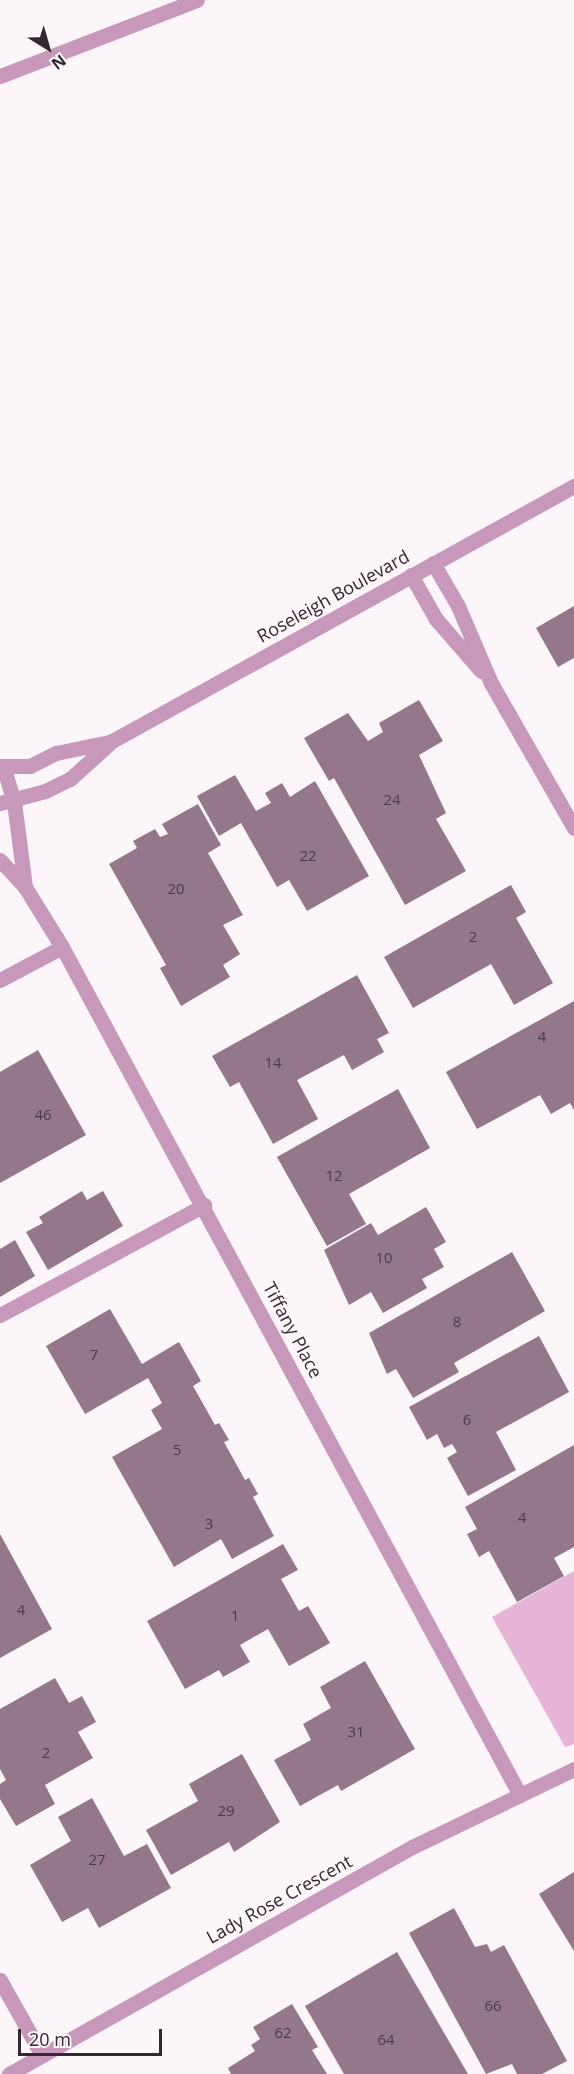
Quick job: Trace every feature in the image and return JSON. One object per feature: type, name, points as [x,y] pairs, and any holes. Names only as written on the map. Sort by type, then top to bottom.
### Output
[{"type":"street","points":[[0,76],[192,1]]},
{"type":"street","name":"Roseleigh Boulevard","points":[[7,802],[70,779],[112,741],[574,486]]},
{"type":"street","points":[[433,562],[458,606],[491,682],[574,828]]},
{"type":"street","points":[[411,575],[436,618],[491,682]]},
{"type":"street","name":"Roseleigh Boulevard","points":[[1,768],[30,766],[56,753],[112,741]]},
{"type":"street","name":"Tiffany Place","points":[[1,768],[25,887]]},
{"type":"street","name":"Tiffany Place","points":[[0,860],[25,887],[62,946],[204,1205],[520,1795]]},
{"type":"street","points":[[0,980],[62,946]]},
{"type":"street","points":[[0,1316],[204,1205]]},
{"type":"street","name":"Lady Rose Crescent","points":[[9,2074],[412,1847],[574,1769]]},
{"type":"street","points":[[0,1980],[42,2055]]},
{"type":"shaded area","points":[[574,1571],[574,1744],[565,1747],[492,1617]]},
{"type":"building","points":[[574,606],[574,658],[558,667],[536,628]]},
{"type":"building","points":[[419,700],[443,741],[419,755],[446,813],[436,819],[466,871],[405,905],[334,778],[329,781],[304,738],[348,713],[368,741],[383,732],[379,723]]},
{"type":"building","points":[[235,775],[256,811],[271,803],[265,793],[282,783],[290,797],[315,781],[369,876],[307,911],[289,880],[277,887],[241,823],[219,836],[197,796]]},
{"type":"building","points":[[198,804],[221,845],[208,853],[243,915],[223,925],[240,954],[223,965],[230,977],[181,1006],[160,968],[166,965],[109,864],[137,848],[133,841],[155,829],[160,837],[168,834],[162,824]]},
{"type":"building","points":[[511,885],[526,912],[516,918],[553,983],[514,1005],[491,964],[413,1008],[384,957]]},
{"type":"building","points":[[357,975],[389,1033],[377,1039],[384,1052],[352,1070],[344,1055],[297,1080],[318,1119],[273,1144],[239,1082],[230,1087],[212,1056]]},
{"type":"building","points":[[574,1001],[574,1110],[570,1103],[551,1114],[540,1095],[477,1129],[446,1072]]},
{"type":"building","points":[[38,1050],[86,1135],[0,1183],[0,1072]]},
{"type":"building","points":[[398,1089],[430,1148],[349,1194],[366,1224],[327,1246],[277,1157]]},
{"type":"building","points":[[82,1191],[87,1200],[103,1191],[123,1226],[48,1270],[26,1232],[43,1223],[39,1217]]},
{"type":"building","points":[[426,1207],[446,1242],[434,1249],[444,1267],[422,1279],[427,1288],[383,1313],[371,1292],[349,1305],[324,1250],[371,1223],[378,1235]]},
{"type":"building","points":[[15,1240],[35,1276],[0,1297],[0,1249]]},
{"type":"building","points":[[512,1252],[545,1311],[454,1363],[459,1372],[413,1398],[396,1369],[387,1374],[369,1333]]},
{"type":"building","points":[[110,1309],[142,1364],[179,1342],[201,1381],[193,1386],[215,1425],[219,1423],[229,1440],[224,1442],[245,1480],[249,1478],[258,1494],[253,1497],[274,1536],[232,1559],[221,1539],[174,1567],[112,1457],[162,1429],[151,1410],[162,1403],[148,1378],[85,1414],[46,1346]]},
{"type":"building","points":[[539,1336],[569,1392],[496,1432],[516,1470],[468,1496],[447,1458],[457,1452],[452,1444],[444,1448],[437,1434],[427,1440],[409,1407]]},
{"type":"building","points":[[574,1445],[574,1547],[554,1558],[564,1576],[517,1602],[489,1551],[479,1557],[467,1534],[477,1529],[465,1507]]},
{"type":"building","points":[[0,1534],[52,1629],[0,1658]]},
{"type":"building","points":[[283,1544],[298,1570],[281,1579],[299,1611],[308,1606],[330,1643],[289,1666],[268,1629],[240,1645],[250,1662],[223,1677],[219,1670],[185,1689],[147,1621]]},
{"type":"building","points":[[365,1661],[415,1749],[341,1791],[338,1785],[300,1806],[274,1760],[311,1740],[303,1724],[331,1708],[320,1687]]},
{"type":"building","points":[[55,1678],[69,1703],[82,1696],[96,1722],[78,1732],[93,1758],[45,1785],[55,1804],[16,1826],[0,1799],[0,1784],[6,1780],[0,1769],[0,1709]]},
{"type":"building","points":[[242,1754],[280,1822],[234,1852],[229,1842],[171,1875],[146,1830],[198,1801],[189,1784]]},
{"type":"building","points":[[92,1798],[124,1856],[147,1844],[171,1888],[99,1928],[88,1908],[62,1922],[30,1865],[71,1841],[58,1817]]},
{"type":"building","points":[[574,1872],[574,1951],[539,1894]]},
{"type":"building","points":[[454,1908],[475,1947],[487,1944],[491,1952],[504,1945],[567,2061],[542,2074],[517,2074],[512,2064],[486,2074],[409,1933]]},
{"type":"building","points":[[397,1952],[468,2074],[344,2074],[305,2006]]},
{"type":"building","points":[[292,2004],[318,2047],[312,2050],[327,2074],[231,2074],[228,2068],[255,2051],[251,2045],[260,2039],[253,2027]]}]
